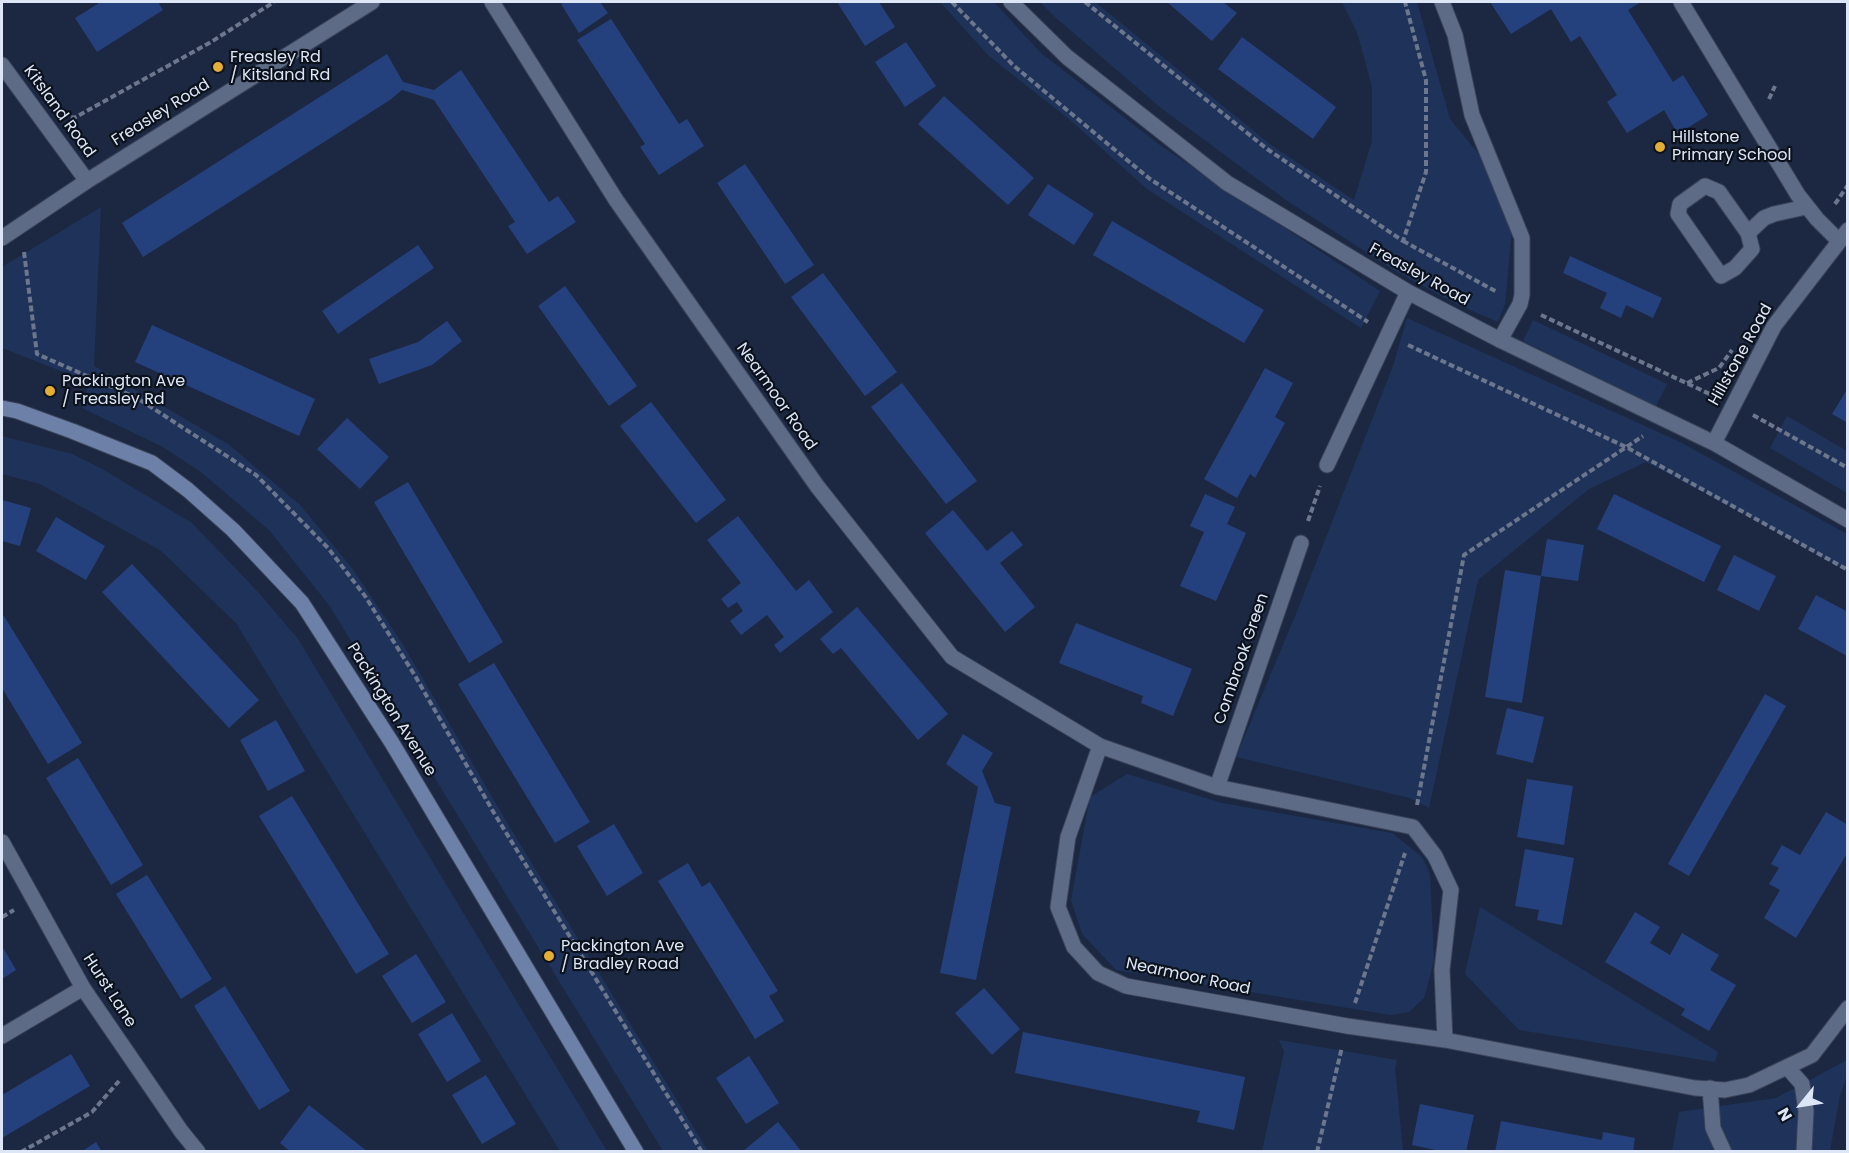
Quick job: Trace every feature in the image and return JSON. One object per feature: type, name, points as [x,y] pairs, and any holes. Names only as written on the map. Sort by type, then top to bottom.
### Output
[{"type":"street","name":"Freasley Road","points":[[2,238],[372,2]]},
{"type":"street","name":"Nearmoor Road","points":[[492,2],[616,200],[817,486],[952,657],[1101,746],[1217,787],[1413,828]]},
{"type":"street","name":"Freasley Road","points":[[1011,2],[1066,57],[1227,183],[1408,292],[1500,340],[1714,443],[1848,520]]},
{"type":"street","points":[[1442,2],[1455,35],[1472,115],[1522,238],[1522,295],[1520,304],[1500,340]]},
{"type":"street","points":[[1681,2],[1806,207],[1843,236]]},
{"type":"street","name":"Kitsland Road","points":[[2,65],[87,182]]},
{"type":"street","points":[[1705,186],[1719,192],[1748,232],[1752,249],[1735,267],[1721,276],[1678,214],[1680,204],[1705,186]]},
{"type":"street","points":[[1748,232],[1764,218],[1806,207]]},
{"type":"street","name":"Hillstone Road","points":[[1714,443],[1774,326],[1843,236]]},
{"type":"street","points":[[1327,465],[1408,292]]},
{"type":"street","name":"Packington Avenue","points":[[2,408],[17,411],[72,431],[152,464],[188,490],[233,530],[302,603],[392,743],[636,1152]]},
{"type":"street","name":"Combrook Green","points":[[1217,787],[1301,543]]},
{"type":"street","name":"Nearmoor Road","points":[[1101,746],[1068,837],[1058,907],[1074,947],[1098,973],[1126,986],[1347,1026],[1445,1040],[1695,1088],[1725,1090],[1749,1085],[1812,1054],[1848,1008]]},
{"type":"street","points":[[1413,828],[1435,856],[1451,890],[1442,970],[1445,1040]]},
{"type":"street","name":"Hurst Lane","points":[[2,842],[83,988],[198,1152]]},
{"type":"street","points":[[2,1036],[83,988]]},
{"type":"street","points":[[1787,1067],[1802,1083],[1806,1111],[1804,1152]]},
{"type":"street","points":[[1710,1089],[1713,1128],[1724,1152]]},
{"type":"path","points":[[28,101],[74,118],[211,42],[274,2]]},
{"type":"path","points":[[1085,2],[1267,149],[1403,241],[1520,304],[1686,384],[1735,405],[1848,468]]},
{"type":"path","points":[[1403,241],[1426,172],[1426,80],[1405,2]]},
{"type":"path","points":[[1317,1152],[1347,1026],[1413,828],[1464,555],[1668,420]]},
{"type":"path","points":[[1301,543],[1327,465]]},
{"type":"path","points":[[21,1152],[92,1112],[135,1063]]},
{"type":"shaded area","points":[[940,2],[994,2],[1041,53],[1161,146],[1380,291],[1361,328],[1147,189],[1070,120],[989,56]]},
{"type":"shaded area","points":[[1040,2],[1095,2],[1271,145],[1354,200],[1372,141],[1372,87],[1357,32],[1342,2],[1417,2],[1450,119],[1515,198],[1505,304],[1498,322],[1450,301],[1392,269],[1286,200],[1161,108]]},
{"type":"shaded area","points":[[101,207],[94,366],[228,444],[300,505],[352,568],[402,643],[509,826],[708,1151],[663,1151],[329,605],[269,530],[201,472],[163,447],[82,408],[89,382],[2,348],[2,267]]},
{"type":"shaded area","points":[[1407,318],[1680,442],[1847,534],[1847,571],[1646,462],[1589,489],[1478,580],[1429,808],[1410,798],[1236,757],[1296,614],[1393,366]]},
{"type":"shaded area","points":[[1533,320],[1667,384],[1656,406],[1523,341]]},
{"type":"shaded area","points":[[1787,416],[1847,451],[1847,493],[1770,448]]},
{"type":"shaded area","points":[[2,436],[72,454],[102,469],[192,523],[259,593],[298,639],[607,1151],[560,1151],[236,623],[160,550],[40,484],[2,474]]},
{"type":"shaded area","points":[[1127,774],[1222,803],[1392,833],[1422,857],[1430,874],[1434,961],[1424,998],[1409,1012],[1391,1015],[1116,970],[1082,934],[1071,900],[1090,797]]},
{"type":"shaded area","points":[[1480,907],[1718,1052],[1715,1062],[1519,1030],[1465,974]]},
{"type":"shaded area","points":[[1279,1040],[1397,1060],[1395,1068],[1403,1151],[1262,1151],[1284,1052]]},
{"type":"shaded area","points":[[1847,1060],[1847,1076],[1840,1095],[1830,1151],[1672,1152],[1679,1112],[1776,1098]]},
{"type":"building","points":[[101,2],[158,2],[163,10],[97,52],[75,18]]},
{"type":"building","points":[[600,2],[608,13],[579,33],[561,4]]},
{"type":"building","points":[[837,2],[879,2],[895,27],[865,46]]},
{"type":"building","points":[[1167,2],[1223,2],[1237,13],[1212,41]]},
{"type":"building","points":[[1490,2],[1641,2],[1628,10],[1673,82],[1683,75],[1708,115],[1678,134],[1664,110],[1627,133],[1607,102],[1617,95],[1580,36],[1571,42],[1551,9],[1511,34]]},
{"type":"building","points":[[611,19],[679,124],[687,119],[704,146],[659,175],[640,147],[645,144],[577,40]]},
{"type":"building","points":[[1242,37],[1336,107],[1313,139],[1218,69]]},
{"type":"building","points":[[906,42],[936,86],[905,107],[875,62]]},
{"type":"building","points":[[387,54],[403,82],[434,90],[461,70],[549,202],[558,196],[576,222],[527,254],[508,226],[515,222],[434,100],[402,90],[390,100],[143,257],[122,223]]},
{"type":"building","points":[[944,96],[1034,178],[1008,205],[918,124]]},
{"type":"building","points":[[745,164],[814,265],[785,284],[717,183]]},
{"type":"building","points":[[1048,184],[1094,214],[1074,245],[1028,215]]},
{"type":"building","points":[[1112,221],[1264,310],[1244,343],[1093,255]]},
{"type":"building","points":[[418,245],[434,268],[338,334],[322,311]]},
{"type":"building","points":[[1570,256],[1662,298],[1653,318],[1626,305],[1621,318],[1600,308],[1607,293],[1563,273]]},
{"type":"building","points":[[823,273],[897,372],[865,396],[791,297]]},
{"type":"building","points":[[565,286],[637,386],[609,406],[538,306]]},
{"type":"building","points":[[447,321],[462,341],[432,365],[379,384],[369,359],[418,342]]},
{"type":"building","points":[[152,325],[315,399],[299,436],[135,362]]},
{"type":"building","points":[[1265,368],[1293,383],[1275,417],[1285,423],[1255,478],[1250,474],[1237,498],[1204,479]]},
{"type":"building","points":[[902,383],[977,481],[946,504],[871,407]]},
{"type":"building","points":[[1848,388],[1848,423],[1832,414]]},
{"type":"building","points":[[651,402],[726,500],[696,523],[620,426]]},
{"type":"building","points":[[347,418],[389,457],[360,489],[317,449]]},
{"type":"building","points":[[408,482],[503,642],[469,663],[374,502]]},
{"type":"building","points":[[1205,494],[1235,507],[1227,524],[1246,533],[1216,601],[1180,586],[1204,532],[1190,526]]},
{"type":"building","points":[[1614,494],[1721,546],[1704,582],[1597,529]]},
{"type":"building","points":[[2,500],[31,508],[20,546],[2,541]]},
{"type":"building","points":[[953,510],[987,551],[1012,531],[1023,545],[1000,563],[1035,607],[1005,632],[925,533]]},
{"type":"building","points":[[738,516],[796,591],[809,580],[833,612],[780,653],[774,645],[784,637],[767,615],[741,635],[730,621],[743,611],[737,602],[728,608],[721,599],[741,583],[707,540]]},
{"type":"building","points":[[56,517],[105,546],[86,580],[36,551]]},
{"type":"building","points":[[1547,539],[1584,545],[1578,581],[1541,576]]},
{"type":"building","points":[[1734,555],[1776,576],[1759,611],[1717,590]]},
{"type":"building","points":[[132,564],[259,700],[229,728],[102,592]]},
{"type":"building","points":[[1505,570],[1541,576],[1522,703],[1485,697]]},
{"type":"building","points":[[1816,595],[1848,612],[1847,656],[1798,629]]},
{"type":"building","points":[[857,607],[948,714],[918,740],[841,648],[833,654],[820,639]]},
{"type":"building","points":[[4,616],[82,743],[48,764],[2,688],[2,617]]},
{"type":"building","points":[[1076,623],[1192,669],[1173,716],[1141,703],[1143,696],[1059,663]]},
{"type":"building","points":[[494,663],[590,822],[555,843],[458,684]]},
{"type":"building","points":[[1765,694],[1786,706],[1689,876],[1668,864]]},
{"type":"building","points":[[1507,708],[1544,717],[1533,763],[1496,754]]},
{"type":"building","points":[[276,720],[305,771],[268,791],[240,740]]},
{"type":"building","points":[[963,734],[993,753],[982,771],[995,803],[1011,807],[976,980],[940,973],[978,787],[946,764]]},
{"type":"building","points":[[78,758],[143,865],[111,885],[46,778]]},
{"type":"building","points":[[1527,779],[1573,786],[1564,845],[1517,837]]},
{"type":"building","points":[[292,796],[389,954],[356,974],[259,816]]},
{"type":"building","points":[[1826,812],[1848,825],[1848,852],[1796,938],[1764,918],[1780,890],[1769,884],[1779,868],[1771,864],[1782,845],[1800,855]]},
{"type":"building","points":[[614,824],[643,873],[607,896],[577,846]]},
{"type":"building","points":[[1525,849],[1574,858],[1562,925],[1537,920],[1539,910],[1515,906]]},
{"type":"building","points":[[688,863],[702,887],[710,882],[778,991],[769,996],[784,1021],[755,1039],[658,881]]},
{"type":"building","points":[[147,875],[212,979],[181,999],[116,894]]},
{"type":"building","points":[[1635,912],[1660,927],[1650,943],[1670,955],[1682,933],[1719,955],[1710,970],[1736,985],[1709,1031],[1681,1015],[1685,1009],[1605,962]]},
{"type":"building","points":[[2,946],[16,970],[2,979]]},
{"type":"building","points":[[416,954],[446,1002],[412,1023],[382,976]]},
{"type":"building","points":[[225,986],[290,1091],[259,1110],[194,1006]]},
{"type":"building","points":[[984,988],[1020,1029],[992,1055],[955,1013]]},
{"type":"building","points":[[452,1013],[481,1061],[447,1082],[418,1034]]},
{"type":"building","points":[[1023,1032],[1245,1077],[1234,1130],[1197,1122],[1200,1111],[1015,1073]]},
{"type":"building","points":[[71,1054],[90,1086],[2,1138],[2,1095]]},
{"type":"building","points":[[749,1056],[779,1103],[746,1124],[716,1078]]},
{"type":"building","points":[[486,1075],[516,1124],[482,1144],[452,1095]]},
{"type":"building","points":[[1420,1104],[1474,1115],[1466,1152],[1445,1152],[1412,1145]]},
{"type":"building","points":[[309,1105],[368,1152],[291,1152],[280,1143]]},
{"type":"building","points":[[1501,1121],[1602,1140],[1603,1132],[1635,1138],[1633,1152],[1495,1152]]},
{"type":"building","points":[[778,1122],[802,1152],[742,1152]]},
{"type":"building","points":[[96,1142],[102,1152],[81,1152]]},
{"type":"place","name":"Freasley Rd / Kitsland Rd","points":[[218,67]]},
{"type":"place","name":"Hillstone Primary School","points":[[1660,147]]},
{"type":"place","name":"Packington Ave / Freasley Rd","points":[[50,391]]},
{"type":"place","name":"Packington Ave / Bradley Road","points":[[549,956]]}]
